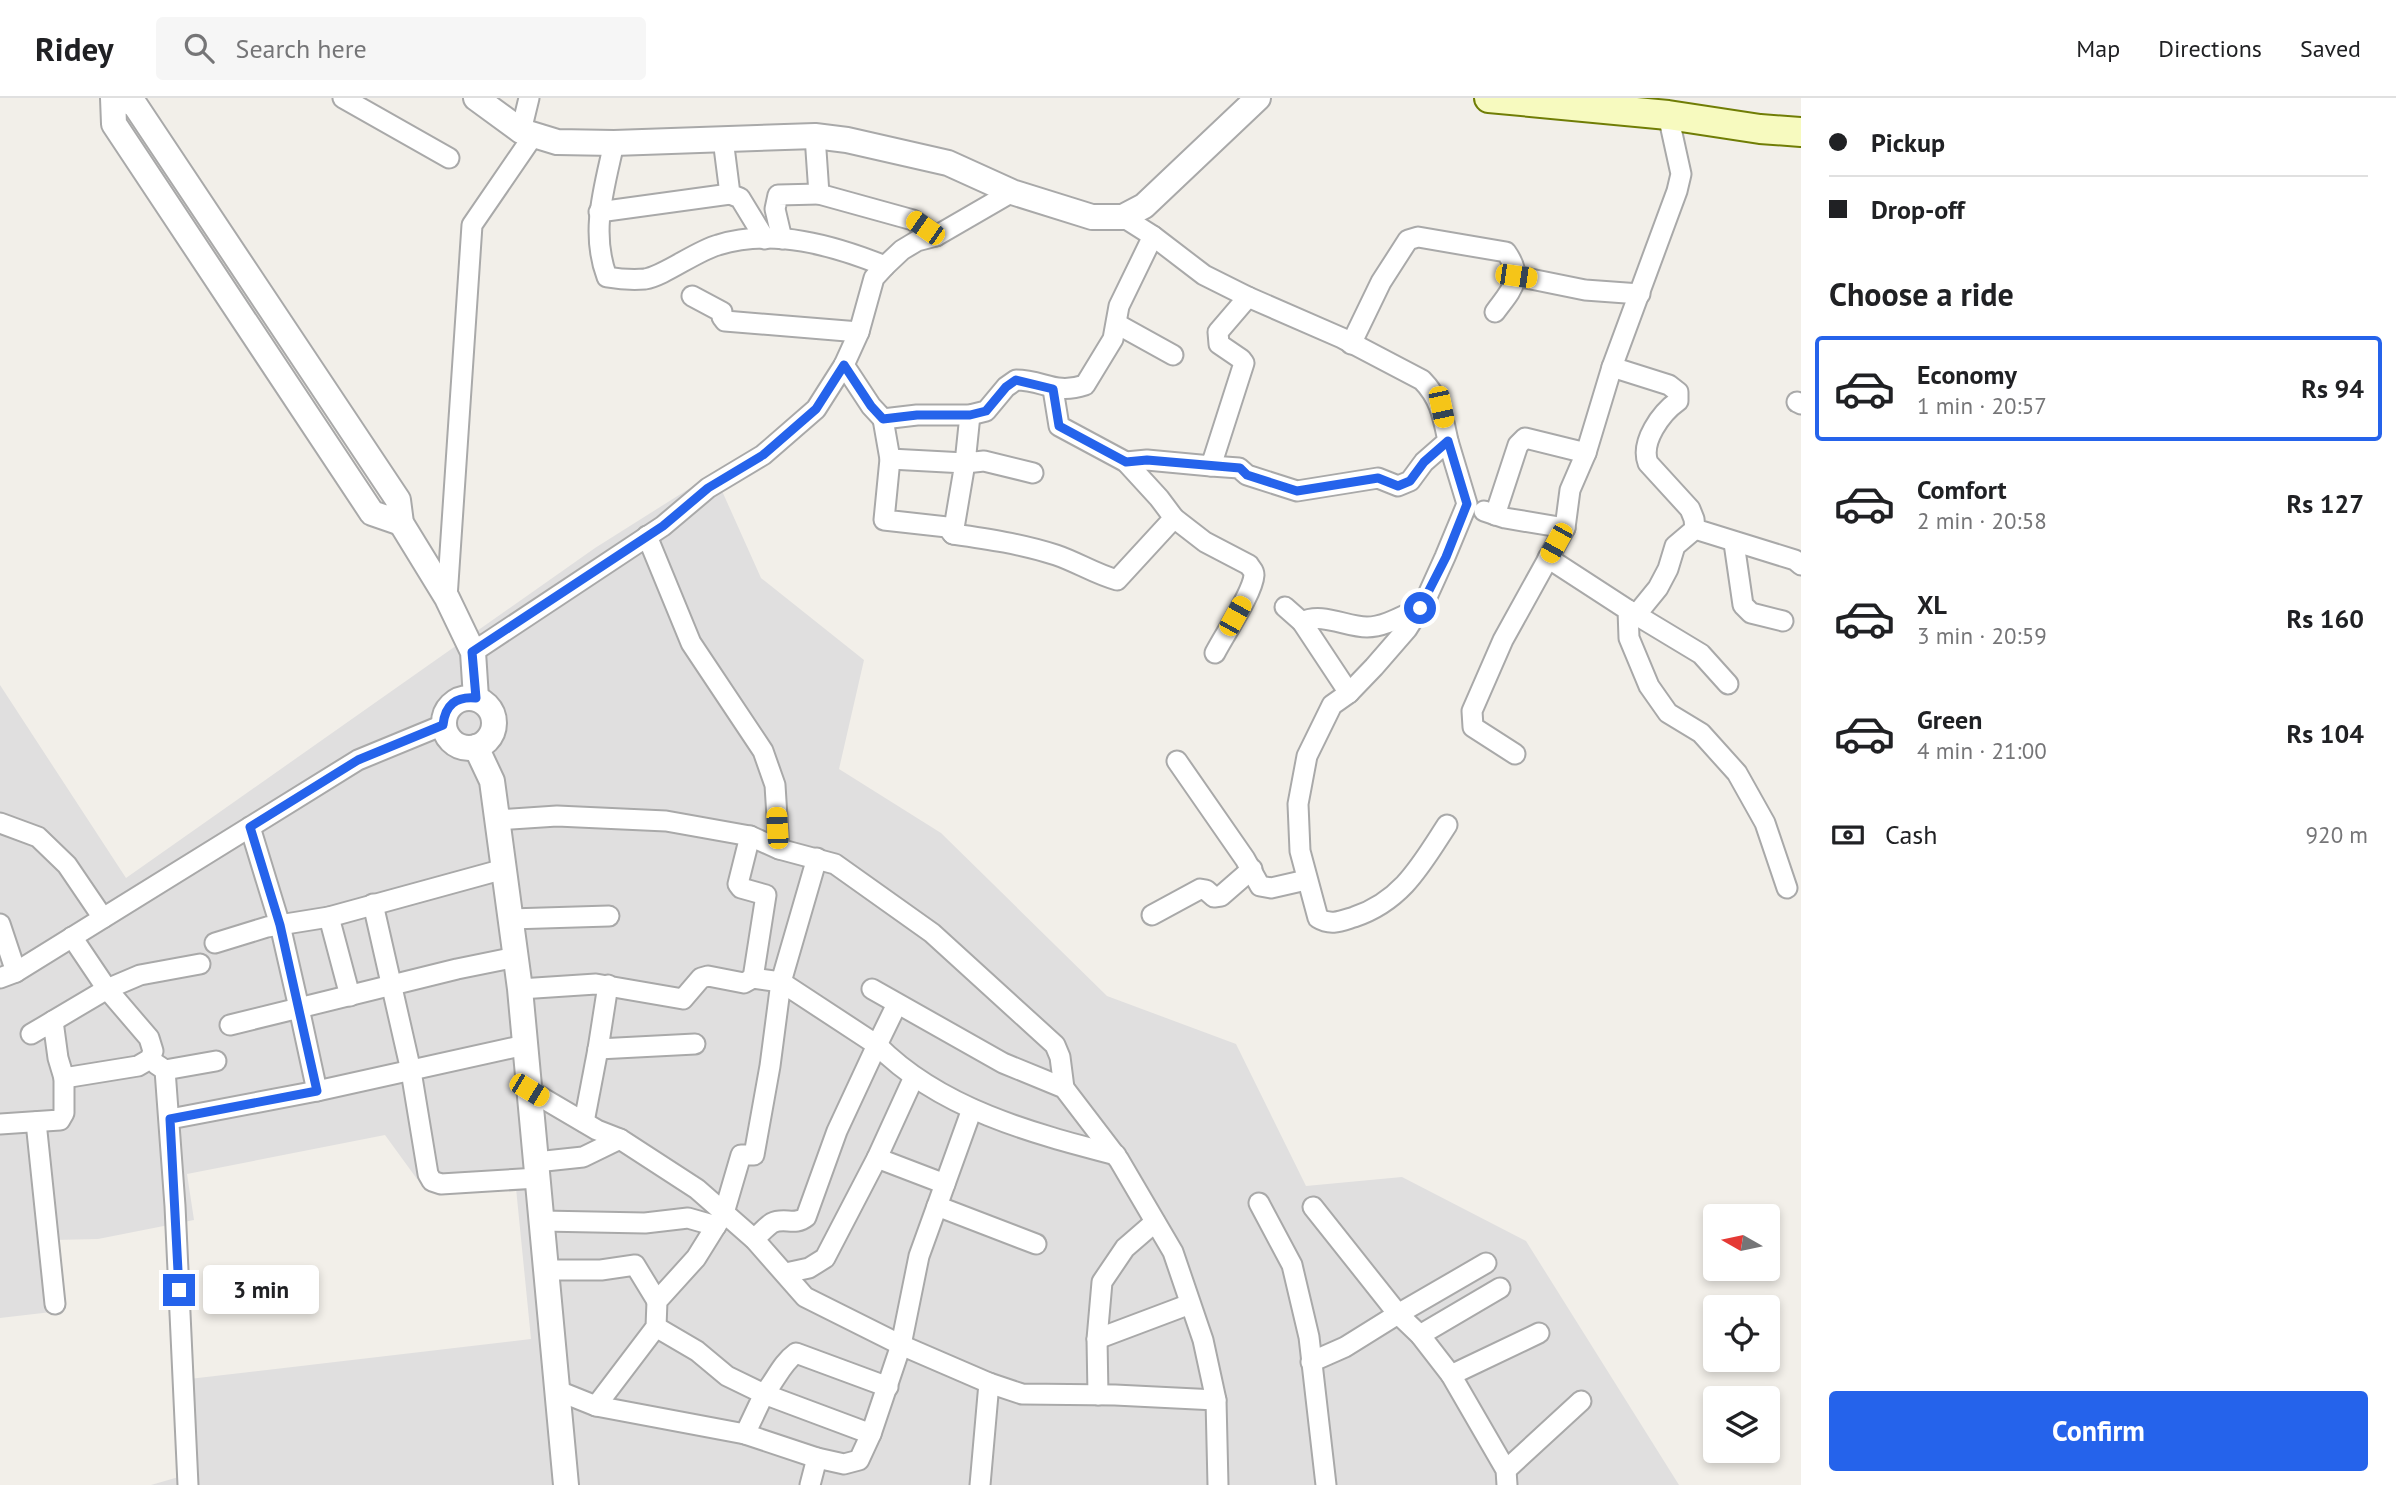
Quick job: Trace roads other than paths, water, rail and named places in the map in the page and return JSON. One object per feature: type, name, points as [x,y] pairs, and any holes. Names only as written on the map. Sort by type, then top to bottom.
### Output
[{"type":"main road","points":[[1489,98],[1668,115],[1760,130],[1801,132]]},
{"type":"street","points":[[113,98],[114,124],[372,513],[401,523]]},
{"type":"street","points":[[121,98],[135,106],[398,500],[401,523],[447,598],[472,652],[476,698]]},
{"type":"street","points":[[343,98],[449,158]]},
{"type":"street","points":[[476,98],[527,133],[557,142],[614,144],[815,135],[948,163],[1012,192],[1092,217],[1123,218],[1153,236],[1204,275],[1422,380],[1432,390],[1441,407],[1467,504],[1446,557],[1407,629],[1349,693],[1332,705],[1307,756],[1298,804],[1300,851],[1318,918],[1334,924],[1375,910],[1412,880],[1447,825]]},
{"type":"street","points":[[447,598],[472,225],[527,133],[529,98]]},
{"type":"street","points":[[1123,218],[1144,206],[1258,98]]},
{"type":"street","points":[[1515,754],[1473,727],[1472,710],[1503,640],[1565,528],[1570,490],[1586,453],[1612,367],[1681,174],[1668,115]]},
{"type":"street","points":[[815,135],[819,194]]},
{"type":"street","points":[[723,139],[730,194]]},
{"type":"street","points":[[614,144],[599,212],[598,248],[607,277],[647,279],[717,245],[774,239],[847,250],[884,267]]},
{"type":"street","points":[[472,652],[663,526],[708,488],[772,447],[816,409],[844,365],[859,332],[874,278],[884,267],[902,250],[918,241],[936,236],[1012,192]]},
{"type":"street","points":[[599,212],[730,194],[740,198],[774,239]]},
{"type":"street","points":[[774,239],[778,195],[819,194],[913,220],[936,236]]},
{"type":"street","points":[[883,419],[917,415],[970,415],[986,411],[1006,387],[1016,380],[1053,389],[1072,390],[1085,385],[1113,340],[1119,306],[1153,236]]},
{"type":"street","points":[[1352,344],[1381,282],[1408,240],[1418,237],[1503,251],[1509,255],[1516,283],[1495,312]]},
{"type":"street","points":[[1516,276],[1585,290],[1640,293]]},
{"type":"street","points":[[692,296],[722,312],[725,321],[859,332]]},
{"type":"street","points":[[1211,466],[1244,363],[1219,344],[1218,332],[1248,297]]},
{"type":"street","points":[[1117,324],[1173,355]]},
{"type":"street","points":[[844,365],[871,406],[883,419],[890,459],[884,520],[947,527],[953,534],[1021,545],[1058,556],[1117,580],[1174,518]]},
{"type":"street","points":[[1612,367],[1669,386],[1678,392],[1678,401],[1665,410],[1656,424],[1646,457],[1648,463],[1690,509],[1695,529]]},
{"type":"street","points":[[1053,389],[1059,426],[1126,462],[1174,518],[1205,542],[1249,565],[1254,575],[1245,598],[1215,653]]},
{"type":"street","points":[[953,534],[970,415]]},
{"type":"street","points":[[1495,515],[1518,445],[1525,438],[1586,453]]},
{"type":"street","points":[[1126,462],[1147,460],[1240,468],[1247,475],[1297,491],[1378,478],[1398,486],[1410,481],[1424,462],[1448,441]]},
{"type":"street","points":[[890,459],[965,463],[984,461],[1034,473]]},
{"type":"street","points":[[1467,504],[1495,515],[1565,528]]},
{"type":"street","points":[[1695,529],[1795,560],[1801,565]]},
{"type":"street","points":[[1695,529],[1675,546],[1668,569],[1658,588],[1632,612],[1629,638],[1649,686],[1668,713],[1701,733],[1737,774],[1765,823],[1787,888]]},
{"type":"street","points":[[647,536],[691,643],[763,751],[775,785],[779,849]]},
{"type":"street","points":[[1734,543],[1743,606],[1751,613],[1783,621]]},
{"type":"street","points":[[1548,558],[1701,654],[1728,684]]},
{"type":"street","points":[[1285,607],[1302,622],[1349,693]]},
{"type":"street","points":[[1302,622],[1319,618],[1368,627],[1420,608]]},
{"type":"street","points":[[465,697],[484,702],[491,709],[494,719],[490,736],[476,747],[460,747],[452,742],[443,725],[445,712],[450,705],[465,697]]},
{"type":"street","points":[[0,924],[8,975],[358,760],[443,725]]},
{"type":"street","points":[[476,747],[492,781],[520,989],[566,1485]]},
{"type":"street","points":[[1177,761],[1252,869],[1260,886],[1264,888],[1306,880]]},
{"type":"street","points":[[496,820],[557,816],[666,821],[750,836],[779,849],[835,864],[932,933],[1055,1045],[1060,1057],[1064,1088],[1116,1156],[1173,1252],[1203,1340],[1216,1401],[1218,1485]]},
{"type":"street","points":[[0,823],[38,838],[67,865],[103,918]]},
{"type":"street","points":[[250,827],[280,925],[317,1091]]},
{"type":"street","points":[[750,836],[738,884],[741,888],[766,895],[753,978]]},
{"type":"street","points":[[657,1301],[696,1258],[720,1220],[741,1154],[754,1155],[781,982],[817,858]]},
{"type":"street","points":[[215,943],[280,925],[329,917],[504,869]]},
{"type":"street","points":[[1152,915],[1200,889],[1206,890],[1214,897],[1221,897],[1252,869]]},
{"type":"street","points":[[373,904],[411,1071],[428,1174],[432,1181],[441,1184],[537,1170],[583,1157],[620,1139]]},
{"type":"street","points":[[510,919],[609,916]]},
{"type":"street","points":[[329,917],[350,996]]},
{"type":"street","points":[[72,937],[107,989],[149,1038],[170,1119],[188,1485]]},
{"type":"street","points":[[230,1026],[516,957]]},
{"type":"street","points":[[31,1034],[107,989],[149,972],[200,964]]},
{"type":"street","points":[[520,989],[608,985],[683,999],[701,978],[708,976],[744,983],[753,978],[781,982],[877,1045],[895,1063],[931,1089],[972,1109],[1116,1156]]},
{"type":"street","points":[[584,1122],[608,985]]},
{"type":"street","points":[[872,989],[1003,1063],[1064,1088]]},
{"type":"street","points":[[754,1239],[772,1224],[781,1221],[794,1222],[806,1217],[837,1131],[897,1004]]},
{"type":"street","points":[[0,1124],[55,1121],[62,1117],[64,1078],[58,1058],[53,1021]]},
{"type":"street","points":[[598,1049],[695,1044]]},
{"type":"street","points":[[170,1119],[317,1091],[525,1045]]},
{"type":"street","points":[[64,1078],[138,1066],[216,1061]]},
{"type":"street","points":[[786,1273],[809,1269],[825,1258],[877,1158],[914,1077]]},
{"type":"street","points":[[529,1090],[620,1139],[696,1188],[720,1220],[754,1239],[786,1273],[795,1288],[813,1303],[901,1346],[1022,1394],[1216,1401]]},
{"type":"street","points":[[556,1390],[596,1406],[745,1434],[817,1458],[844,1464],[859,1460],[872,1434],[901,1346],[919,1255],[972,1109]]},
{"type":"street","points":[[36,1122],[55,1304]]},
{"type":"street","points":[[877,1158],[945,1184]]},
{"type":"street","points":[[1259,1203],[1292,1265],[1309,1338],[1326,1485]]},
{"type":"street","points":[[937,1206],[1036,1244]]},
{"type":"street","points":[[1314,1207],[1398,1314],[1420,1335],[1451,1376],[1506,1478],[1581,1401]]},
{"type":"street","points":[[542,1221],[645,1223],[688,1218],[720,1220]]},
{"type":"street","points":[[1098,1395],[1097,1339],[1102,1282],[1125,1248],[1155,1222]]},
{"type":"street","points":[[1311,1362],[1345,1347],[1486,1263]]},
{"type":"street","points":[[546,1270],[601,1270],[635,1265],[657,1301],[656,1327],[596,1406]]},
{"type":"street","points":[[1420,1335],[1500,1288]]},
{"type":"street","points":[[1097,1339],[1190,1304]]},
{"type":"street","points":[[656,1327],[697,1350],[727,1376],[764,1394],[872,1434]]},
{"type":"street","points":[[1451,1376],[1539,1333]]},
{"type":"street","points":[[745,1434],[764,1394],[789,1358],[796,1353],[888,1387]]},
{"type":"street","points":[[980,1485],[989,1383]]},
{"type":"street","points":[[810,1485],[817,1458]]}]
